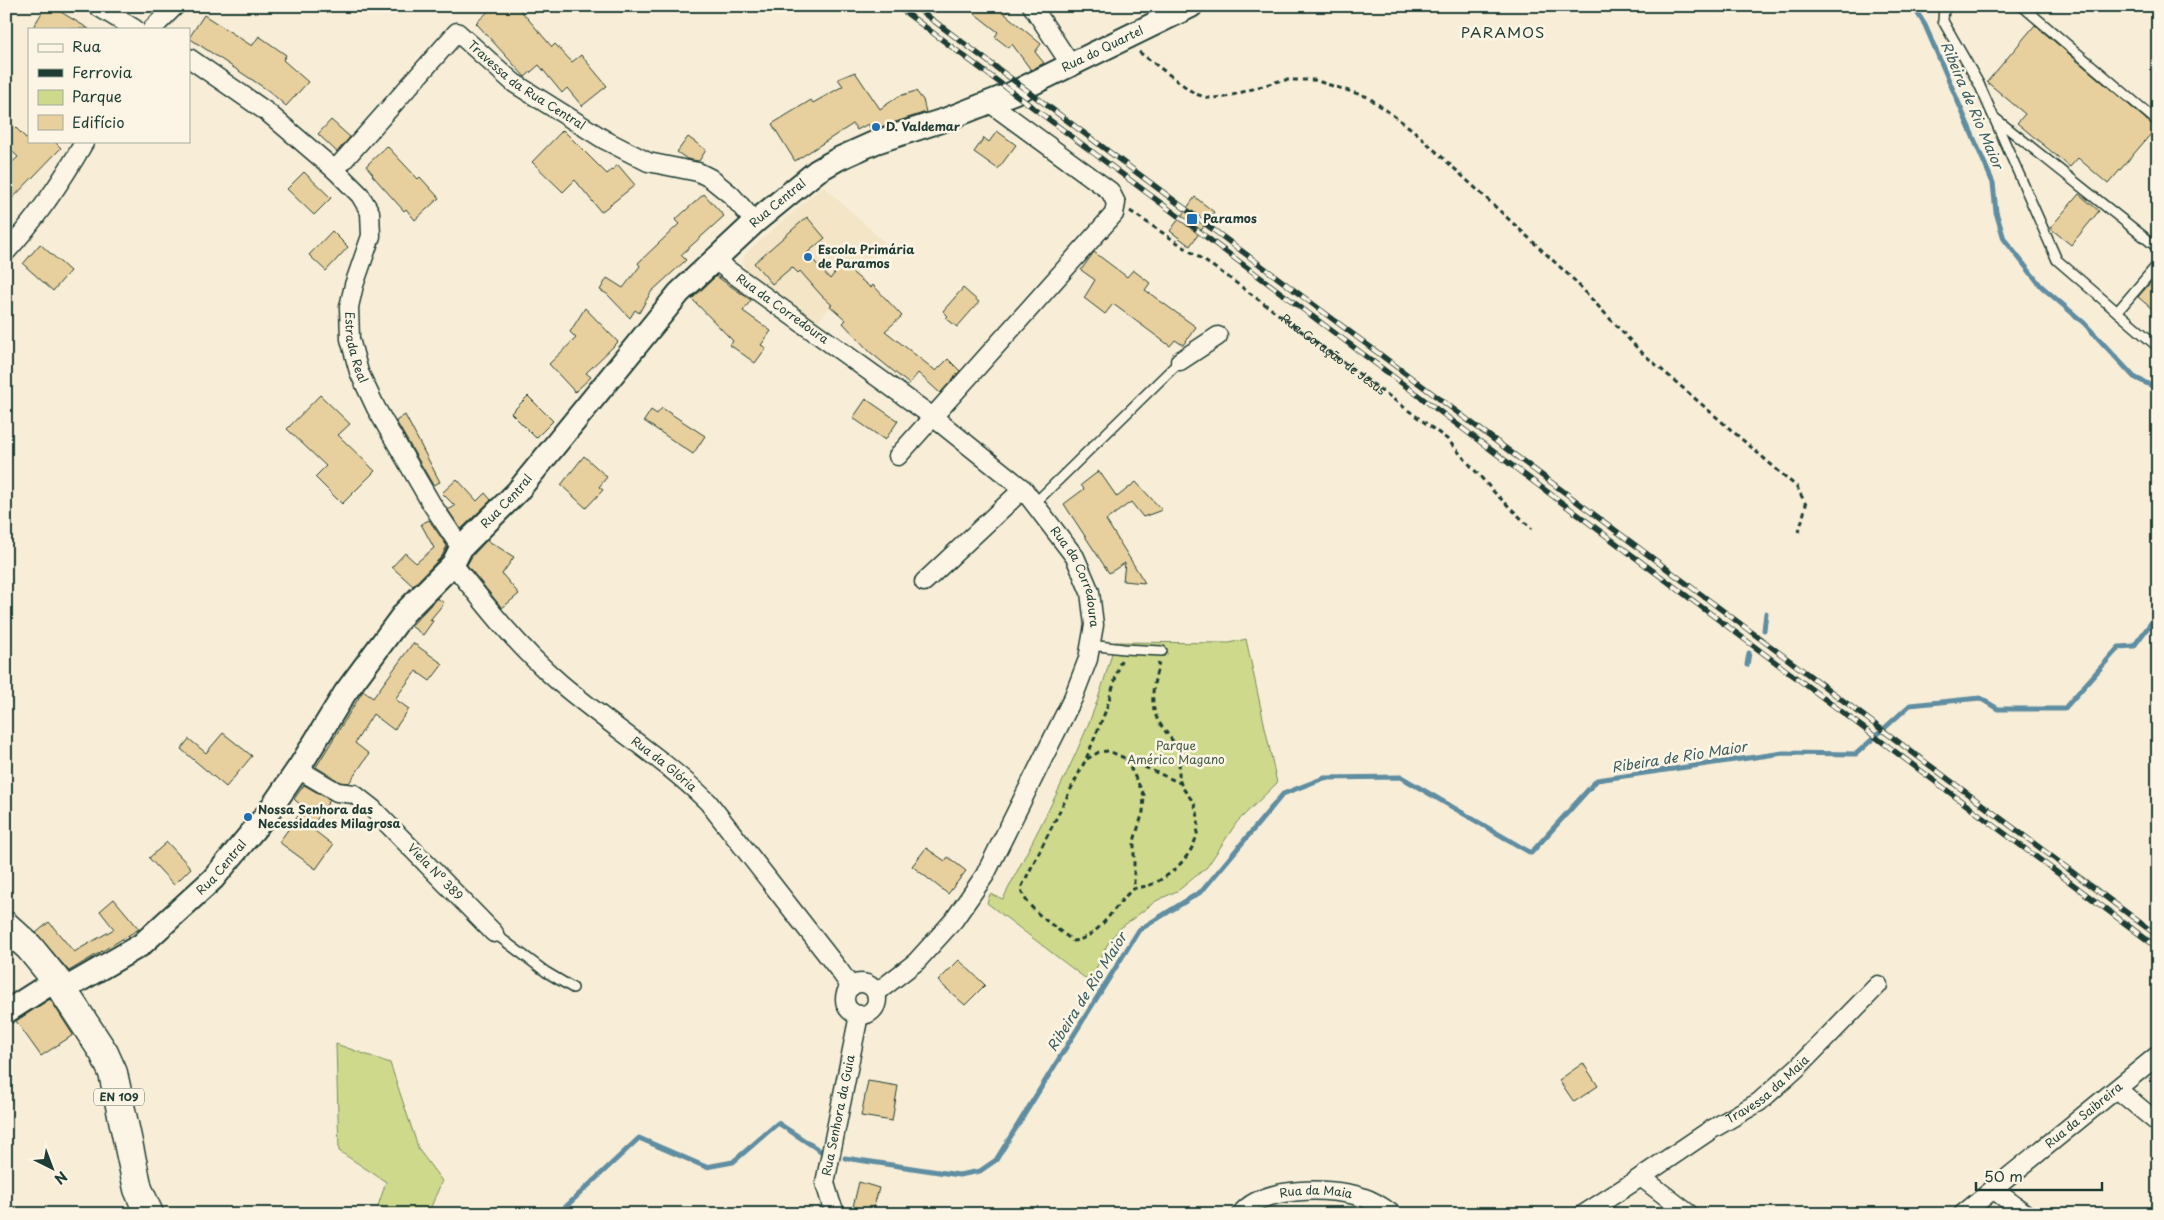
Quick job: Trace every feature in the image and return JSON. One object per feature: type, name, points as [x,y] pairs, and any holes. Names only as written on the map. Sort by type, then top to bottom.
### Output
[{"type":"main road","name":"EN 109","points":[[6,926],[29,947],[60,985],[99,1045],[113,1073],[138,1189],[149,1214]]},
{"type":"street","points":[[97,6],[133,28]]},
{"type":"street","points":[[153,28],[175,6]]},
{"type":"street","points":[[1032,6],[1071,64]]},
{"type":"street","name":"Rua do Quartel","points":[[1013,93],[1126,39],[1170,12],[1191,6]]},
{"type":"street","name":"Travessa da Rua Central","points":[[335,170],[457,32],[514,83],[605,140],[648,162],[698,172],[710,178],[731,194],[756,222]]},
{"type":"street","name":"Estrada Real","points":[[190,59],[267,112],[335,170],[360,195],[370,212],[371,236],[354,285],[349,307],[350,339],[359,372],[376,408],[431,503],[457,556]]},
{"type":"street","name":"Rua Central","points":[[6,1012],[141,945],[213,878],[267,814],[345,694],[405,612],[517,492],[680,293],[714,260],[817,171],[838,159],[876,142],[990,103],[1013,93]]},
{"type":"street","points":[[898,456],[1114,214],[1116,203],[1110,191],[990,103]]},
{"type":"street","points":[[6,252],[26,230],[64,179],[84,142]]},
{"type":"street","name":"Rua da Corredoura","points":[[714,260],[933,418],[1023,488],[1075,557],[1090,592],[1094,625],[1088,659],[1073,698],[985,875],[954,920],[916,962],[876,993]]},
{"type":"street","points":[[1180,361],[1218,336]]},
{"type":"street","points":[[924,582],[1023,488]]},
{"type":"street","name":"Rua da Glória","points":[[457,556],[500,623],[558,681],[610,724],[686,780],[708,802],[840,970],[851,987]]},
{"type":"street","name":"Viela Nº 389","points":[[298,769],[337,792],[354,794],[373,808],[494,933]]},
{"type":"street","points":[[855,984],[870,985],[876,993],[876,1007],[868,1014],[859,1015],[850,1010],[845,1001],[851,987],[855,984]]},
{"type":"street","name":"Travessa da Maia","points":[[1642,1177],[1709,1131],[1759,1102],[1798,1068],[1878,985]]},
{"type":"street","name":"Rua Senhora da Guia","points":[[836,1214],[826,1183],[859,1015]]},
{"type":"street","name":"Rua da Saibreira","points":[[1963,1214],[2158,1055]]},
{"type":"street","points":[[2117,1089],[2158,1123]]},
{"type":"street","points":[[1584,1214],[1642,1177],[1689,1214]]},
{"type":"street","points":[[1992,1189],[2026,1214]]},
{"type":"street","name":"Rua da Maia","points":[[1241,1214],[1246,1207],[1274,1194],[1321,1190],[1361,1197],[1392,1214]]},
{"type":"lane","points":[[1944,6],[1943,21],[1980,84],[2057,260],[2158,347]]},
{"type":"lane","points":[[2022,6],[2158,122]]},
{"type":"lane","points":[[1994,116],[2158,248]]},
{"type":"lane","points":[[2117,312],[2158,264]]},
{"type":"lane","points":[[1035,503],[1180,361]]},
{"type":"lane","points":[[1090,645],[1124,650],[1162,651]]},
{"type":"lane","points":[[494,933],[546,972],[573,988]]},
{"type":"path","points":[[1126,39],[1143,55],[1195,94],[1210,98],[1226,97],[1282,80],[1314,80],[1368,97],[1393,114],[1574,280],[1639,350],[1797,487],[1806,505],[1799,532]]},
{"type":"path","name":"Rua Coração de Jesus","points":[[1116,203],[1224,274],[1447,439],[1494,492],[1532,529]]},
{"type":"path","points":[[1086,759],[1099,752],[1109,751],[1180,783],[1195,806],[1199,823],[1195,841],[1186,856],[1171,873],[1148,885],[1134,889],[1092,934],[1073,941],[1030,905],[1022,896],[1021,888],[1086,759],[1106,710],[1124,650]]},
{"type":"path","points":[[1162,651],[1154,680],[1152,702],[1158,721],[1176,747],[1181,761],[1180,783]]},
{"type":"path","points":[[1126,759],[1144,795],[1142,812],[1134,841],[1134,889]]},
{"type":"shaded area","name":"Escola Primária de Paramos","points":[[823,186],[884,242],[818,321],[757,283],[747,273],[743,262],[746,253]]},
{"type":"green space","name":"Parque Américo Magano","points":[[1246,639],[1277,783],[1237,822],[1207,867],[1179,890],[1156,901],[1118,930],[1107,945],[1090,982],[987,903],[990,894],[1003,899],[1057,794],[1090,719],[1115,642],[1229,643]]},
{"type":"green space","points":[[336,1044],[390,1063],[419,1150],[442,1181],[428,1214],[400,1214],[378,1206],[386,1182],[339,1151]]},
{"type":"building","points":[[46,6],[51,6],[87,28],[33,28]]},
{"type":"building","points":[[494,6],[517,6],[552,47],[555,44],[572,62],[581,55],[607,86],[582,106],[567,88],[562,93],[539,65],[525,77],[476,23]]},
{"type":"building","points":[[965,6],[1012,6],[1005,14],[1041,44],[1035,52],[1044,63],[1031,70],[1012,44],[1009,48],[995,37],[998,32]]},
{"type":"building","points":[[204,15],[252,46],[259,36],[286,55],[283,60],[308,82],[286,106],[269,91],[190,39]]},
{"type":"building","points":[[2035,25],[2156,128],[2108,184],[2078,158],[2070,167],[2017,123],[2025,114],[1987,82]]},
{"type":"building","points":[[855,72],[880,109],[899,96],[916,91],[923,100],[926,112],[871,130],[868,124],[857,130],[853,124],[795,161],[772,124],[811,100],[813,103],[843,86],[838,79]]},
{"type":"building","points":[[6,118],[28,142],[55,142],[61,148],[6,205],[6,168],[18,157],[6,145]]},
{"type":"building","points":[[331,120],[350,137],[337,152],[318,134]]},
{"type":"building","points":[[563,130],[607,174],[618,165],[635,185],[601,212],[575,180],[563,192],[532,162]]},
{"type":"building","points":[[997,131],[1016,145],[998,169],[974,152],[984,138],[989,142]]},
{"type":"building","points":[[688,137],[706,150],[699,161],[687,159],[677,152]]},
{"type":"building","points":[[387,146],[439,198],[415,220],[406,209],[404,211],[366,166]]},
{"type":"building","points":[[304,172],[331,198],[314,215],[287,189]]},
{"type":"building","points":[[704,194],[724,216],[681,255],[686,260],[651,292],[639,313],[635,310],[630,318],[607,294],[600,290],[607,278],[623,288],[640,266],[638,263],[679,224],[675,220]]},
{"type":"building","points":[[2079,194],[2099,211],[2071,245],[2050,228]]},
{"type":"building","points":[[1195,197],[1214,212],[1190,246],[1170,231]]},
{"type":"building","points":[[807,217],[825,238],[807,253],[830,279],[842,264],[871,288],[873,285],[902,316],[885,331],[936,371],[948,359],[960,371],[940,393],[918,373],[909,384],[870,352],[843,323],[846,320],[830,306],[832,305],[800,271],[798,273],[792,267],[772,284],[754,263]]},
{"type":"building","points":[[332,231],[348,247],[326,271],[309,255]]},
{"type":"building","points":[[40,244],[70,271],[53,291],[23,264]]},
{"type":"building","points":[[1094,252],[1127,277],[1133,270],[1150,283],[1145,290],[1196,327],[1183,345],[1175,340],[1170,346],[1113,304],[1105,314],[1084,298],[1095,280],[1081,270]]},
{"type":"building","points":[[2158,274],[2158,314],[2138,297]]},
{"type":"building","points":[[716,276],[751,300],[743,311],[771,331],[761,345],[766,348],[755,363],[730,345],[733,341],[692,299]]},
{"type":"building","points":[[963,288],[979,302],[957,327],[946,318],[948,316],[943,311]]},
{"type":"building","points":[[585,308],[618,342],[586,373],[591,377],[575,392],[549,364],[576,338],[570,332]]},
{"type":"building","points":[[320,395],[350,424],[338,435],[375,471],[342,504],[315,477],[326,466],[287,429]]},
{"type":"building","points":[[528,396],[553,421],[536,438],[511,413]]},
{"type":"building","points":[[866,399],[898,421],[885,440],[853,418]]},
{"type":"building","points":[[662,408],[705,436],[693,454],[644,421],[651,410],[657,414]]},
{"type":"building","points":[[405,415],[440,482],[433,485],[396,421]]},
{"type":"building","points":[[584,456],[607,477],[599,487],[603,490],[586,508],[561,485]]},
{"type":"building","points":[[1099,471],[1117,497],[1136,482],[1162,510],[1143,517],[1131,502],[1106,520],[1145,583],[1123,581],[1125,563],[1109,573],[1064,504],[1084,489],[1081,485]]},
{"type":"building","points":[[457,479],[477,501],[485,493],[491,500],[461,529],[448,510],[455,506],[442,493]]},
{"type":"building","points":[[429,520],[447,546],[442,556],[413,586],[392,567],[405,553],[416,563],[434,548],[421,524]]},
{"type":"building","points":[[487,540],[514,557],[502,574],[519,594],[502,608],[467,565],[472,556]]},
{"type":"building","points":[[437,598],[444,603],[430,620],[433,621],[423,635],[411,626]]},
{"type":"building","points":[[413,643],[443,664],[430,681],[416,671],[395,699],[409,709],[394,730],[373,714],[355,743],[369,754],[349,783],[340,782],[316,767],[363,691],[373,698]]},
{"type":"building","points":[[223,733],[252,756],[226,787],[181,749],[189,739],[206,753]]},
{"type":"building","points":[[304,785],[330,800],[311,828],[333,845],[316,869],[279,842],[304,808],[294,799]]},
{"type":"building","points":[[167,842],[191,868],[174,885],[149,858]]},
{"type":"building","points":[[926,848],[945,861],[948,857],[966,871],[948,894],[912,866]]},
{"type":"building","points":[[114,899],[139,929],[69,971],[36,933],[49,922],[74,952],[114,929],[100,911]]},
{"type":"building","points":[[959,960],[985,985],[965,1005],[938,981]]},
{"type":"building","points":[[50,999],[73,1035],[41,1056],[16,1021]]},
{"type":"building","points":[[1583,1063],[1598,1086],[1574,1102],[1559,1080]]},
{"type":"building","points":[[868,1081],[898,1086],[892,1121],[861,1116]]},
{"type":"building","points":[[859,1182],[879,1188],[872,1214],[852,1211]]},
{"type":"waterway","name":"Ribeira de Rio Maior","points":[[1913,6],[1925,25],[1993,183],[1996,212],[2004,239],[2041,286],[2084,323],[2134,377],[2158,389]]},
{"type":"waterway","points":[[1764,630],[1766,613]]},
{"type":"waterway","name":"Ribeira de Rio Maior","points":[[845,1158],[959,1175],[980,1171],[996,1160],[1139,930],[1202,891],[1283,794],[1324,778],[1401,777],[1531,853],[1597,780],[1783,753],[1856,754],[1910,705],[1980,698],[1998,709],[2064,709],[2119,647],[2134,646],[2151,623],[2158,621]]},
{"type":"waterway","points":[[1747,665],[1749,653]]},
{"type":"waterway","name":"Ribeira de Rio Maior","points":[[558,1214],[639,1138],[706,1167],[733,1162],[778,1123],[822,1152]]},
{"type":"railway","points":[[897,6],[2158,948]]},
{"type":"railway","points":[[914,6],[2158,936]]},
{"type":"place","name":"D. Valdemar","points":[[876,127]]},
{"type":"place","name":"Paramos","points":[[1192,219]]},
{"type":"place","name":"Escola Primária de Paramos","points":[[808,257]]},
{"type":"place","name":"Nossa Senhora das Necessidades Milagrosa","points":[[248,817]]},
{"type":"district","name":"PARAMOS","points":[[1503,33]]}]
